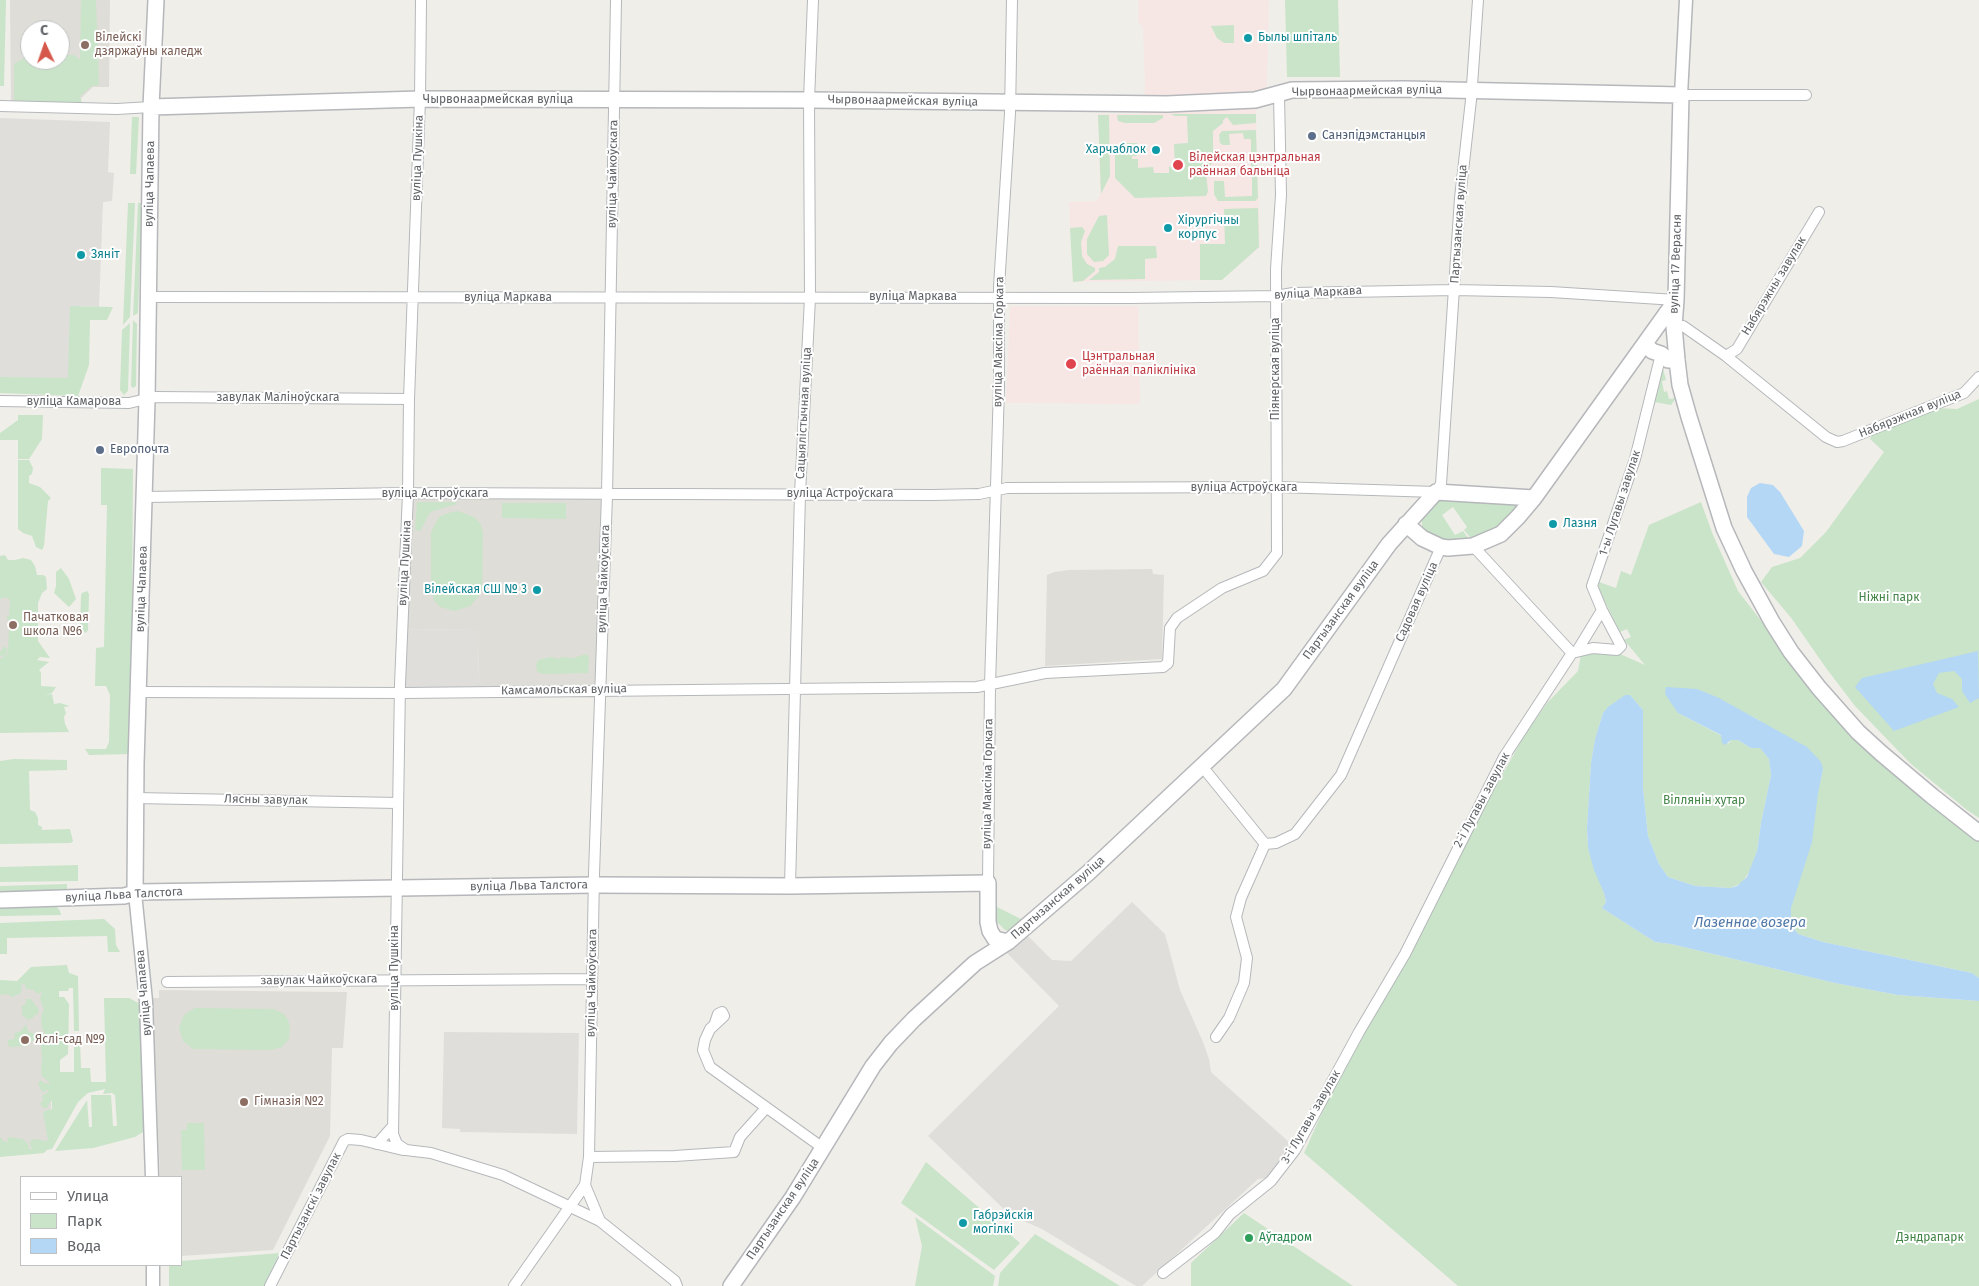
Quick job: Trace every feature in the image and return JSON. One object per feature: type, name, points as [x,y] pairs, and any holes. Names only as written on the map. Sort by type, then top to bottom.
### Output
[{"type":"main road","name":"вуліца Чапаева","points":[[135,893],[135,798],[147,400],[151,107],[156,0]]},
{"type":"main road","name":"Чырвонаармейская вуліца","points":[[151,107],[420,100],[810,100],[1167,104],[1255,100],[1292,90],[1472,90],[1680,95]]},
{"type":"main road","name":"вуліца 17 Верасня","points":[[1674,326],[1680,95]]},
{"type":"main road","name":"Садовая вуліца","points":[[1441,547],[1473,546],[1483,543],[1501,534],[1510,526],[1534,498],[1676,300]]},
{"type":"main road","points":[[1674,326],[1680,385],[1717,511],[1744,571],[1780,636],[1808,674],[1858,732],[1932,796],[1979,833]]},
{"type":"main road","points":[[1645,344],[1652,351],[1661,354],[1668,360],[1677,360]]},
{"type":"main road","name":"вуліца Астроўскага","points":[[1436,492],[1534,498]]},
{"type":"main road","name":"Партызанская вуліца","points":[[731,1286],[793,1196],[882,1054],[914,1019],[975,963],[1008,942],[1088,873],[1284,689],[1406,524],[1436,492]]},
{"type":"main road","points":[[1406,524],[1422,538],[1441,547]]},
{"type":"main road","points":[[975,963],[984,949],[988,922],[988,884]]},
{"type":"main road","name":"вуліца Льва Талстога","points":[[0,900],[124,896],[139,892],[594,885],[988,884]]},
{"type":"main road","points":[[988,922],[993,937],[999,941],[1008,942]]},
{"type":"street","name":"вуліца Пушкіна","points":[[393,1126],[400,692],[420,100],[421,0]]},
{"type":"street","name":"вуліца Чайкоўскага","points":[[571,1206],[586,1185],[589,1157],[591,979],[607,494],[616,0]]},
{"type":"street","name":"Сацыялістычная вуліца","points":[[790,886],[800,494],[810,298],[810,100],[814,0]]},
{"type":"street","name":"вуліца Максіма Горкага","points":[[988,884],[990,685],[999,297],[1010,102],[1012,0]]},
{"type":"street","name":"Партызанская вуліца","points":[[1436,492],[1441,484],[1460,198],[1472,90],[1478,0]]},
{"type":"street","name":"вуліца 17 Верасня","points":[[1680,95],[1686,0]]},
{"type":"street","name":"Піянерская вуліца","points":[[990,685],[1045,673],[1163,667],[1168,663],[1170,628],[1177,618],[1217,591],[1263,571],[1277,553],[1276,296],[1281,195],[1279,94]]},
{"type":"street","name":"Чырвонаармейская вуліца","points":[[1680,95],[1806,94]]},
{"type":"street","name":"Чырвонаармейская вуліца","points":[[0,106],[117,109],[151,107]]},
{"type":"street","name":"Набярэжны завулак","points":[[1726,356],[1737,348],[1819,212]]},
{"type":"street","name":"вуліца Маркава","points":[[149,297],[810,298],[1276,296],[1293,293],[1454,290],[1550,292],[1676,300]]},
{"type":"street","name":"вуліца 17 Верасня","points":[[1674,326],[1683,326],[1726,356],[1826,436],[1837,442]]},
{"type":"street","name":"1-ы Лугавы завулак","points":[[1574,652],[1593,648],[1617,650],[1621,646],[1592,586],[1635,459],[1661,354]]},
{"type":"street","name":"Набярэжная вуліца","points":[[1837,442],[1964,392],[1979,377]]},
{"type":"street","name":"завулак Маліноўскага","points":[[147,400],[155,397],[409,399]]},
{"type":"street","name":"вуліца Камарова","points":[[0,401],[129,402],[147,400]]},
{"type":"street","name":"вуліца Астроўскага","points":[[145,497],[408,493],[970,494],[1007,488],[1277,487],[1436,492]]},
{"type":"street","points":[[1473,546],[1574,652]]},
{"type":"street","name":"Садовая вуліца","points":[[1265,844],[1276,843],[1295,834],[1341,775],[1441,547]]},
{"type":"street","name":"2-і Лугавы завулак","points":[[1405,954],[1504,757],[1602,610]]},
{"type":"street","name":"Камсамольская вуліца","points":[[139,692],[796,689],[978,687],[990,685]]},
{"type":"street","points":[[1201,765],[1265,844],[1241,898],[1236,917],[1247,958],[1244,983],[1229,1018],[1216,1037]]},
{"type":"street","name":"Лясны завулак","points":[[135,798],[398,803]]},
{"type":"street","name":"вуліца Чапаева","points":[[135,893],[146,1001],[152,1176]]},
{"type":"street","name":"3-і Лугавы завулак","points":[[1163,1273],[1214,1233],[1230,1214],[1270,1181],[1286,1163],[1317,1112],[1359,1032],[1405,954]]},
{"type":"street","name":"завулак Чайкоўскага","points":[[167,982],[591,979]]},
{"type":"street","points":[[715,1023],[707,1035],[703,1050],[707,1062],[714,1071],[823,1148]]},
{"type":"street","points":[[589,1157],[675,1156],[734,1152],[740,1137],[766,1108]]},
{"type":"street","points":[[393,1126],[377,1144],[432,1153],[479,1166],[571,1206],[600,1221],[675,1281],[677,1286]]},
{"type":"street","points":[[393,1126],[395,1140],[400,1147],[406,1150]]},
{"type":"street","name":"Партызанскі завулак","points":[[270,1286],[344,1141],[348,1138],[377,1144]]},
{"type":"street","points":[[586,1185],[600,1221]]},
{"type":"street","points":[[514,1286],[571,1206]]},
{"type":"street","points":[[152,1266],[153,1286]]},
{"type":"shaded area","name":"Вілейскі дзяржаўны каледж","points":[[10,0],[110,0],[109,87],[93,87],[76,103],[11,102]]},
{"type":"shaded area","name":"Вілейская цэнтральная раённая бальніца","points":[[1138,0],[1269,0],[1267,84],[1256,111],[1260,247],[1222,280],[1073,282],[1069,202],[1097,201],[1100,195],[1098,114],[1142,114],[1145,88],[1143,28],[1138,21]]},
{"type":"shaded area","points":[[0,118],[110,122],[108,172],[114,173],[112,201],[103,202],[99,307],[78,306],[76,393],[0,391]]},
{"type":"shaded area","points":[[1010,306],[1138,306],[1140,404],[1006,403]]},
{"type":"shaded area","points":[[410,496],[603,498],[596,685],[479,687],[478,630],[406,629]]},
{"type":"shaded area","name":"Пачатковая школа №6","points":[[0,566],[28,566],[24,684],[0,684]]},
{"type":"shaded area","points":[[1152,569],[1153,574],[1164,575],[1162,659],[1045,666],[1047,575],[1069,570]]},
{"type":"shaded area","points":[[406,629],[478,630],[479,687],[405,688]]},
{"type":"shaded area","points":[[1132,902],[1165,934],[1180,990],[1203,1042],[1211,1072],[1290,1143],[1268,1178],[1258,1179],[1142,1286],[1136,1286],[1042,1229],[1010,1215],[928,1136],[1059,1006],[1005,951],[1020,928],[1052,960],[1071,961]]},
{"type":"shaded area","name":"Яслі-сад №9","points":[[49,983],[52,1148],[0,1150],[0,984]]},
{"type":"shaded area","name":"Гімназія №2","points":[[159,990],[347,992],[343,1048],[332,1048],[330,1136],[273,1250],[182,1256],[182,1176],[160,1176],[152,998],[159,998]]},
{"type":"shaded area","points":[[444,1032],[579,1033],[577,1134],[460,1132],[460,1129],[442,1128]]},
{"type":"green space","points":[[0,0],[6,0],[4,86],[0,86]]},
{"type":"green space","points":[[81,0],[96,0],[99,85],[92,86],[80,96],[82,103],[14,101],[14,64],[20,60],[20,70],[70,70],[70,55],[74,55],[80,60]]},
{"type":"green space","points":[[1285,0],[1338,0],[1340,77],[1287,77]]},
{"type":"green space","points":[[1234,25],[1234,43],[1224,43],[1217,38],[1211,26]]},
{"type":"green space","points":[[1171,114],[1256,114],[1256,123],[1233,125],[1227,117],[1213,131],[1213,161],[1206,173],[1208,191],[1206,196],[1135,198],[1115,178],[1115,149],[1121,143],[1137,143],[1137,156],[1132,156],[1132,159],[1138,159],[1138,168],[1153,167],[1154,173],[1169,173],[1169,167],[1175,166],[1174,144],[1188,143],[1187,116]]},
{"type":"green space","points":[[1098,115],[1109,115],[1110,176],[1101,194]]},
{"type":"green space","points":[[1117,115],[1163,115],[1163,118],[1154,123],[1125,123],[1118,121]]},
{"type":"green space","points":[[132,117],[139,117],[136,174],[130,174]]},
{"type":"green space","points":[[1256,130],[1257,166],[1251,167],[1251,139],[1244,139],[1243,133],[1229,134],[1230,145],[1220,143],[1219,135],[1222,131]]},
{"type":"green space","points":[[1252,168],[1257,168],[1258,198],[1255,201],[1218,201],[1214,194],[1214,181],[1224,181],[1225,197],[1252,196]]},
{"type":"green space","points":[[128,203],[135,203],[130,317],[123,325]]},
{"type":"green space","points":[[138,203],[142,203],[138,313],[133,316]]},
{"type":"green space","points":[[1258,208],[1259,247],[1222,280],[1200,280],[1200,244],[1225,244],[1224,209]]},
{"type":"green space","points":[[1107,215],[1109,255],[1103,261],[1094,262],[1087,254],[1087,239],[1099,216]]},
{"type":"green space","points":[[1082,227],[1085,231],[1081,242],[1082,256],[1087,264],[1095,268],[1095,271],[1083,281],[1073,282],[1070,228]]},
{"type":"green space","points":[[1118,246],[1156,246],[1157,258],[1145,259],[1145,279],[1089,280],[1099,272],[1099,268],[1105,267],[1115,259]]},
{"type":"green space","points":[[70,306],[113,307],[107,320],[90,320],[89,365],[78,396],[0,393],[0,377],[68,378]]},
{"type":"green space","points":[[133,320],[137,324],[136,386],[133,388],[131,386]]},
{"type":"green space","points":[[130,323],[128,391],[124,395],[120,390],[122,330]]},
{"type":"green space","points":[[1663,369],[1666,380],[1662,381],[1664,392],[1667,391],[1669,399],[1676,398],[1671,405],[1654,402],[1659,371]]},
{"type":"green space","name":"Ніжні парк","points":[[1979,399],[1979,818],[1911,764],[1855,706],[1792,619],[1761,582],[1772,567],[1800,558],[1826,532],[1884,452],[1870,439],[1873,433],[1936,408],[1957,409]]},
{"type":"green space","points":[[18,415],[43,415],[42,439],[29,459],[18,459],[18,440],[0,440],[0,433],[18,420]]},
{"type":"green space","points":[[18,460],[29,460],[33,468],[32,474],[29,476],[29,483],[40,487],[51,498],[48,501],[42,550],[36,547],[32,536],[18,529]]},
{"type":"green space","points":[[101,468],[133,469],[131,754],[89,755],[85,749],[106,749],[109,742],[110,695],[106,686],[95,686],[96,648],[104,647],[107,505],[101,505]]},
{"type":"green space","points":[[1436,497],[1526,499],[1507,522],[1474,542],[1464,530],[1467,527],[1453,507],[1442,515],[1455,535],[1463,531],[1472,543],[1455,546],[1426,533],[1422,529],[1422,517]]},
{"type":"green space","points":[[417,502],[456,502],[457,504],[433,511],[429,514],[421,530],[417,531],[415,529]]},
{"type":"green space","points":[[1701,502],[1713,535],[1738,591],[1793,666],[1813,689],[1979,839],[1979,978],[1972,973],[1823,942],[1798,934],[1791,925],[1791,908],[1823,769],[1759,720],[1697,689],[1678,713],[1722,736],[1728,744],[1731,740],[1738,740],[1751,748],[1760,748],[1769,759],[1771,775],[1757,851],[1751,869],[1742,883],[1730,888],[1695,886],[1668,877],[1659,864],[1648,836],[1643,788],[1643,710],[1630,695],[1625,695],[1603,713],[1595,739],[1591,763],[1587,828],[1588,848],[1604,893],[1606,902],[1602,908],[1655,942],[1671,944],[1835,983],[1898,995],[1979,1001],[1979,1286],[1458,1286],[1304,1153],[1335,1084],[1482,811],[1524,736],[1547,703],[1578,671],[1581,655],[1596,653],[1620,654],[1645,665],[1624,640],[1631,637],[1627,629],[1620,632],[1598,588],[1599,582],[1616,588],[1621,571],[1631,575],[1649,525]]},
{"type":"green space","points":[[502,503],[566,503],[566,519],[502,518]]},
{"type":"green space","points":[[458,511],[474,517],[480,523],[483,532],[482,588],[479,596],[470,606],[455,611],[440,607],[434,600],[431,591],[431,532],[439,517]]},
{"type":"green space","points":[[5,555],[8,560],[23,558],[31,560],[37,575],[46,577],[47,589],[42,593],[38,603],[38,641],[50,658],[40,657],[37,660],[49,662],[39,670],[41,672],[41,686],[56,687],[52,693],[45,695],[52,694],[54,704],[60,703],[70,706],[64,707],[66,713],[64,717],[65,724],[69,732],[0,733],[0,659],[8,654],[9,628],[7,616],[9,616],[10,600],[6,597],[0,599],[0,556]]},
{"type":"green space","points":[[61,568],[69,579],[76,599],[69,607],[54,593],[56,572]]},
{"type":"green space","points":[[87,591],[89,594],[88,630],[86,633],[80,627],[81,596],[82,593]]},
{"type":"green space","points":[[5,646],[8,650],[6,655],[0,656],[0,652]]},
{"type":"green space","points":[[585,654],[589,656],[588,673],[544,674],[537,672],[536,665],[538,660],[551,657],[559,659],[562,657],[574,658]]},
{"type":"green space","points":[[14,759],[67,760],[67,770],[29,771],[30,810],[35,812],[38,818],[38,825],[42,827],[42,830],[70,829],[73,841],[71,843],[0,844],[0,761]]},
{"type":"green space","points":[[78,865],[78,881],[0,882],[0,867]]},
{"type":"green space","points":[[67,884],[67,889],[38,894],[0,895],[0,886]]},
{"type":"green space","points":[[995,906],[1023,920],[1010,931],[1005,930],[996,921]]},
{"type":"green space","points":[[57,907],[61,915],[0,916],[0,908]]},
{"type":"green space","points":[[104,919],[115,929],[116,945],[120,952],[108,952],[107,936],[7,938],[7,954],[0,954],[0,923]]},
{"type":"green space","points":[[67,965],[69,973],[78,976],[79,1031],[74,1031],[73,988],[69,988],[68,991],[59,991],[59,997],[64,997],[69,1004],[68,1054],[60,1060],[60,1072],[74,1072],[74,1040],[80,1040],[81,1068],[90,1068],[91,1082],[106,1082],[104,998],[129,998],[142,1005],[145,1129],[135,1137],[93,1148],[55,1151],[87,1100],[89,1127],[92,1127],[91,1095],[111,1095],[113,1126],[117,1126],[115,1095],[112,1093],[103,1094],[105,1089],[88,1093],[78,1102],[52,1149],[44,1153],[0,1157],[0,1137],[5,1142],[8,1142],[7,1138],[10,1137],[23,1139],[28,1144],[29,1149],[32,1149],[31,1140],[48,1140],[43,1112],[52,1110],[52,1101],[47,1108],[43,1108],[40,1104],[43,1100],[42,1096],[49,1091],[42,1092],[38,1084],[41,1080],[44,1083],[51,1084],[42,1076],[41,1072],[40,1037],[45,1032],[42,1029],[41,1016],[44,1010],[40,999],[42,992],[38,994],[33,990],[25,988],[25,984],[22,984],[21,993],[12,997],[8,994],[0,995],[0,980],[17,981],[31,967]]},
{"type":"green space","points":[[26,999],[31,999],[39,1010],[37,1015],[28,1020],[21,1014],[23,1011],[21,1007],[26,1003]]},
{"type":"green space","points":[[195,1008],[274,1009],[284,1014],[288,1020],[290,1028],[289,1039],[282,1047],[271,1050],[193,1049],[183,1041],[179,1028],[184,1015]]},
{"type":"green space","points":[[26,1024],[28,1031],[40,1036],[29,1042],[28,1046],[10,1047],[8,1040],[14,1039],[15,1033],[21,1031]]},
{"type":"green space","points":[[187,1123],[204,1123],[205,1170],[182,1170],[181,1130],[187,1130]]},
{"type":"green space","name":"Габрэйскія могілкі","points":[[926,1162],[1020,1243],[994,1270],[901,1203]]},
{"type":"green space","name":"Аўтадром","points":[[1244,1213],[1353,1286],[1191,1286],[1191,1263]]},
{"type":"green space","points":[[915,1217],[995,1276],[993,1286],[915,1286],[922,1246]]},
{"type":"green space","points":[[1035,1234],[1120,1286],[998,1286],[1000,1273]]},
{"type":"green space","points":[[280,1253],[264,1286],[169,1286],[169,1266],[182,1266],[182,1261]]},
{"type":"water","points":[[1760,483],[1773,485],[1780,492],[1804,531],[1802,546],[1789,557],[1774,554],[1747,517],[1747,497],[1751,488]]},
{"type":"water","points":[[1978,651],[1979,698],[1970,703],[1962,691],[1962,679],[1954,671],[1939,673],[1933,684],[1937,693],[1952,699],[1959,707],[1894,731],[1855,687],[1862,678]]},
{"type":"water","name":"Лазеннае возера","points":[[1666,687],[1697,689],[1719,698],[1807,747],[1821,762],[1823,769],[1812,842],[1791,908],[1791,925],[1798,934],[1823,942],[1972,973],[1979,978],[1979,1001],[1898,995],[1835,983],[1671,944],[1655,942],[1602,908],[1606,902],[1604,893],[1594,870],[1588,848],[1587,828],[1591,763],[1595,739],[1603,713],[1625,695],[1630,695],[1643,710],[1643,788],[1648,836],[1659,864],[1668,877],[1695,886],[1730,888],[1737,886],[1747,877],[1757,851],[1771,775],[1769,759],[1760,748],[1751,748],[1738,740],[1731,740],[1725,745],[1722,743],[1721,735],[1678,713],[1665,694]]},
{"type":"place","name":"Былы шпіталь","points":[[1248,38]]},
{"type":"place","name":"Вілейскі дзяржаўны каледж","points":[[85,45]]},
{"type":"place","name":"Санэпідэмстанцыя","points":[[1312,136]]},
{"type":"place","name":"Харчаблок","points":[[1156,150]]},
{"type":"place","name":"Вілейская цэнтральная раённая бальніца","points":[[1178,165]]},
{"type":"place","name":"Хірургічны корпус","points":[[1168,228]]},
{"type":"place","name":"Зяніт","points":[[81,255]]},
{"type":"place","name":"Цэнтральная раённая паліклініка","points":[[1071,364]]},
{"type":"place","name":"Европочта","points":[[100,450]]},
{"type":"place","name":"Лазня","points":[[1553,524]]},
{"type":"place","name":"Вілейская СШ № 3","points":[[537,590]]},
{"type":"place","name":"Пачатковая школа №6","points":[[13,625]]},
{"type":"place","name":"Яслі-сад №9","points":[[25,1040]]},
{"type":"place","name":"Гімназія №2","points":[[244,1102]]},
{"type":"place","name":"Габрэйскія могілкі","points":[[963,1223]]},
{"type":"place","name":"Аўтадром","points":[[1249,1238]]},
{"type":"park label","name":"Віллянін хутар","points":[[1704,801]]},
{"type":"park label","name":"Дэндрапарк","points":[[1930,1238]]}]
